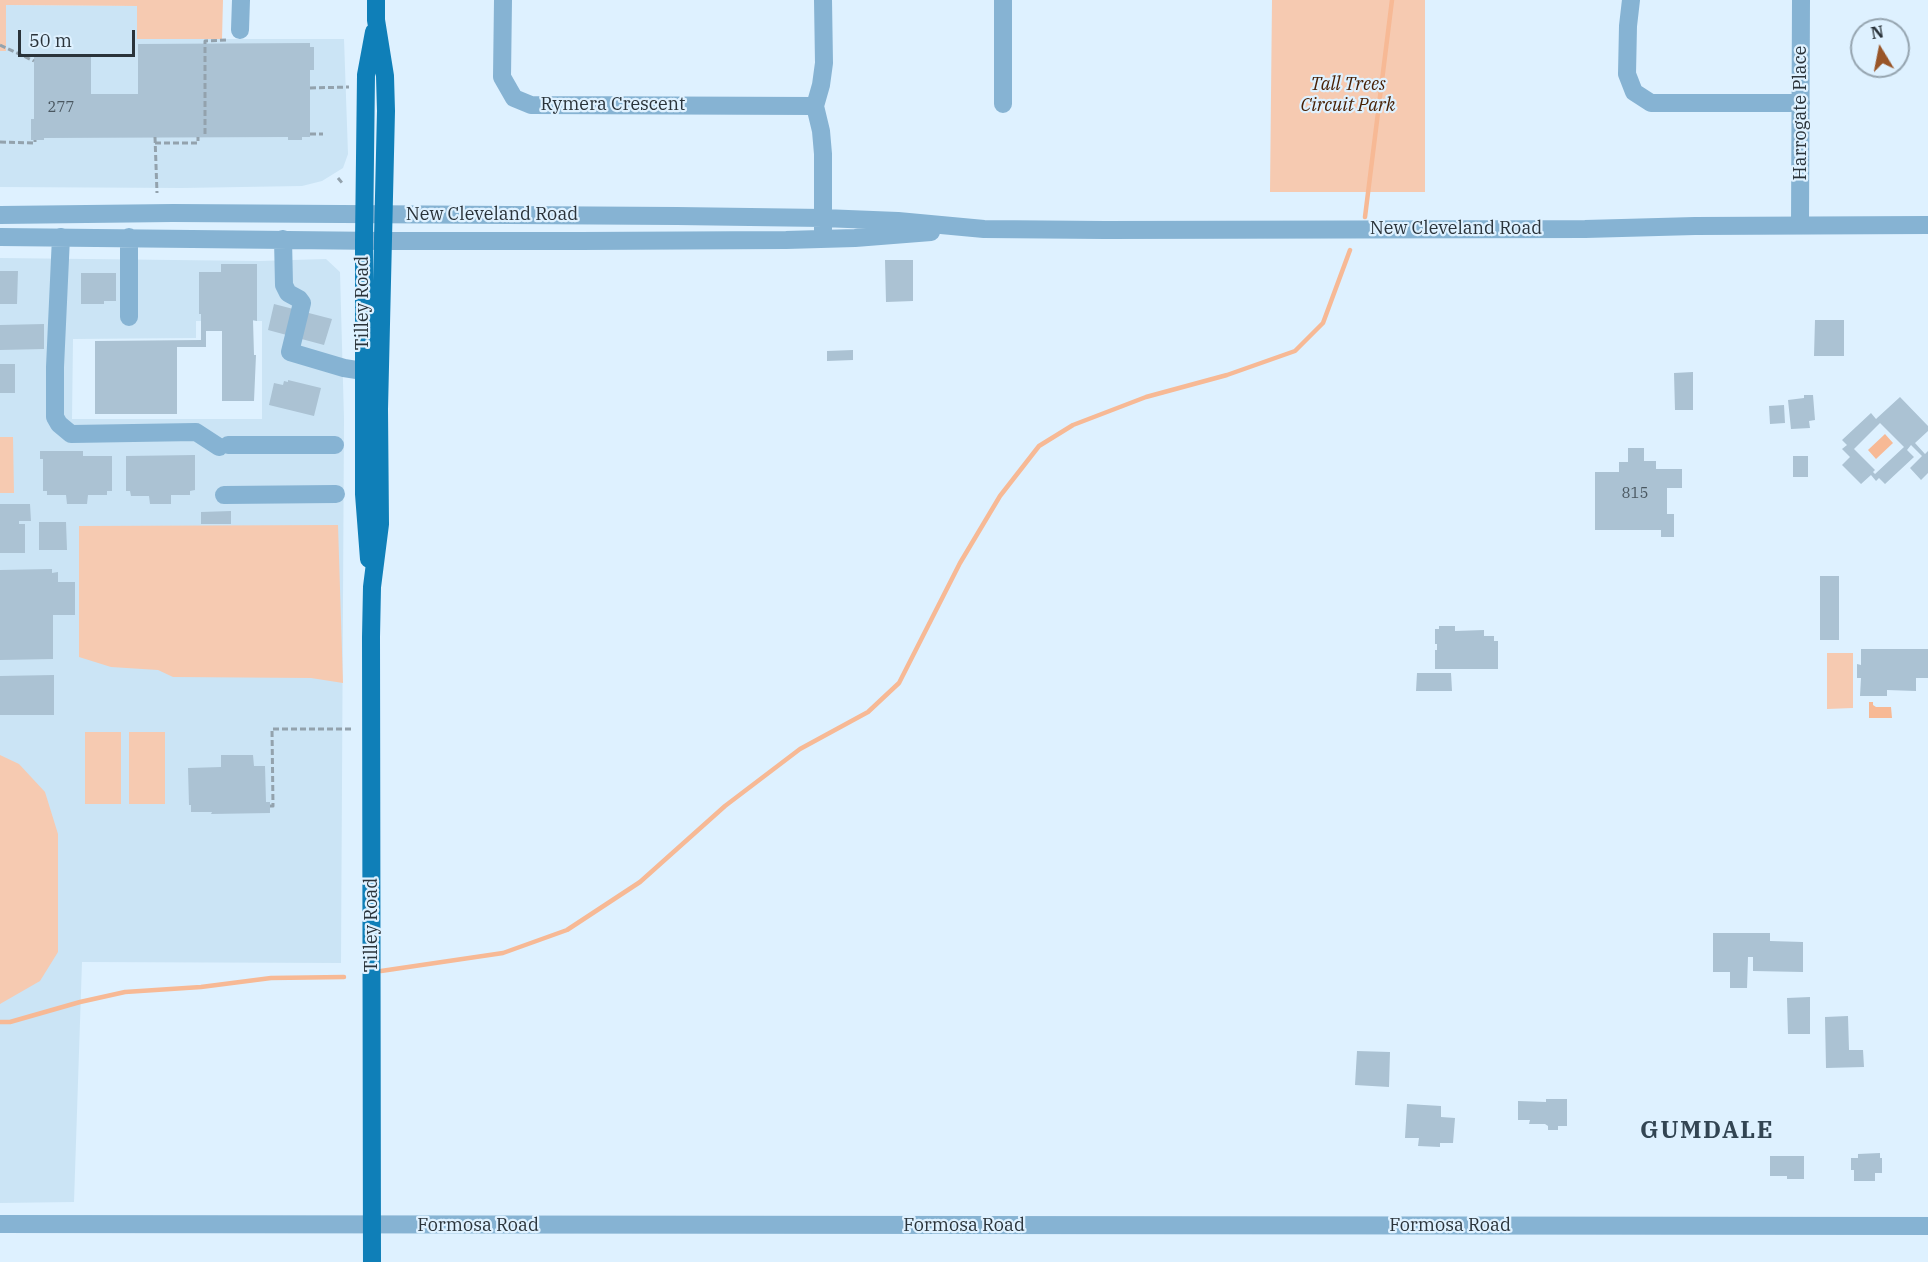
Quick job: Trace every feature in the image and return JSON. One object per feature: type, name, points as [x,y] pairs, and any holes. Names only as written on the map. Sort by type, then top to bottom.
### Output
[{"type":"main road","name":"Tilley Road","points":[[372,587],[380,524],[379,409],[384,241],[385,76],[376,20],[376,0]]},
{"type":"main road","name":"Tilley Road","points":[[372,1262],[372,587],[365,524],[363,371],[366,75],[376,20]]},
{"type":"street","points":[[240,0],[240,30]]},
{"type":"street","name":"Rymera Crescent","points":[[503,0],[502,77],[514,98],[531,105],[815,106]]},
{"type":"street","points":[[823,0],[824,63],[815,106],[822,142],[823,239]]},
{"type":"street","points":[[1003,0],[1003,104]]},
{"type":"street","points":[[1631,0],[1627,74],[1634,92],[1651,103],[1801,103]]},
{"type":"street","name":"Harrogate Place","points":[[1800,225],[1801,0]]},
{"type":"street","name":"New Cleveland Road","points":[[0,215],[98,213],[823,218],[898,221],[984,229]]},
{"type":"street","name":"New Cleveland Road","points":[[0,237],[364,241],[823,239],[984,229],[1585,229],[1928,225]]},
{"type":"street","points":[[61,237],[54,367],[55,417],[59,424],[71,434],[196,432],[224,446],[335,445]]},
{"type":"street","points":[[129,237],[129,317]]},
{"type":"street","points":[[283,239],[284,285],[288,293],[299,298],[302,303],[290,352],[344,368],[363,371]]},
{"type":"street","points":[[224,495],[336,494]]},
{"type":"street","name":"Formosa Road","points":[[0,1224],[1928,1226]]},
{"type":"path","points":[[205,134],[205,40],[243,38],[243,31],[240,30]]},
{"type":"path","points":[[0,45],[34,61]]},
{"type":"path","points":[[310,88],[354,87]]},
{"type":"path","points":[[310,134],[323,134]]},
{"type":"path","points":[[155,137],[156,193]]},
{"type":"path","points":[[155,143],[198,143],[198,137]]},
{"type":"path","points":[[0,142],[35,143],[35,140]]},
{"type":"path","points":[[338,178],[343,184]]},
{"type":"path","points":[[270,806],[273,807],[273,729],[353,729]]},
{"type":"shaded area","points":[[6,5],[138,6],[137,39],[344,39],[348,154],[343,168],[322,181],[302,186],[0,187],[0,51],[6,50]]},
{"type":"shaded area","points":[[0,258],[260,261],[326,259],[340,272],[344,419],[341,963],[82,962],[74,1202],[0,1203]],"holes":[[[196,321],[262,321],[262,419],[72,419],[73,339],[196,338]]]},
{"type":"shaded area","points":[[1885,434],[1893,443],[1876,459],[1868,450]]},
{"type":"shaded area","points":[[1869,702],[1873,702],[1876,707],[1891,707],[1892,718],[1869,718]]},
{"type":"green space","points":[[0,0],[223,0],[222,39],[137,39],[137,6],[6,5],[6,51],[0,51]]},
{"type":"green space","name":"Tall Trees Circuit Park","points":[[1272,0],[1425,0],[1425,192],[1270,192]]},
{"type":"green space","points":[[0,437],[13,437],[14,493],[0,493]]},
{"type":"green space","points":[[338,525],[343,683],[311,678],[173,677],[158,670],[111,667],[79,657],[79,526]]},
{"type":"green space","points":[[1827,653],[1853,653],[1853,708],[1827,709]]},
{"type":"green space","points":[[85,732],[121,732],[121,804],[85,804]]},
{"type":"green space","points":[[129,732],[165,732],[165,804],[129,804]]},
{"type":"green space","points":[[0,755],[19,764],[45,792],[58,834],[58,952],[40,981],[0,1004]]},
{"type":"building","points":[[310,43],[310,47],[314,47],[314,70],[310,70],[310,137],[302,137],[302,140],[288,140],[288,137],[44,138],[44,140],[31,140],[31,119],[34,119],[34,55],[91,55],[91,94],[138,94],[138,44]]},
{"type":"building","points":[[885,260],[913,260],[913,301],[886,302]]},
{"type":"building","points":[[221,264],[257,264],[257,321],[253,320],[254,355],[256,355],[254,401],[222,401],[222,331],[206,331],[206,347],[177,347],[177,414],[95,414],[95,341],[201,340],[199,272],[221,272]]},
{"type":"building","points":[[0,271],[18,271],[17,304],[0,304]]},
{"type":"building","points":[[81,273],[116,273],[116,301],[104,301],[104,304],[81,304]]},
{"type":"building","points":[[274,304],[332,319],[324,345],[268,330]]},
{"type":"building","points":[[1815,320],[1844,320],[1844,356],[1814,356]]},
{"type":"building","points":[[44,324],[44,349],[0,350],[0,325]]},
{"type":"building","points":[[853,350],[853,360],[827,361],[827,351]]},
{"type":"building","points":[[0,364],[15,364],[15,393],[0,393]]},
{"type":"building","points":[[1693,372],[1693,410],[1675,410],[1674,373]]},
{"type":"building","points":[[288,380],[321,388],[314,416],[269,405],[274,383],[283,385],[284,381],[288,382]]},
{"type":"building","points":[[1804,395],[1813,395],[1815,420],[1809,421],[1810,428],[1791,429],[1788,400],[1804,398]]},
{"type":"building","points":[[1900,397],[1928,426],[1928,431],[1915,443],[1925,454],[1928,451],[1928,473],[1921,480],[1910,468],[1922,456],[1911,445],[1907,450],[1914,457],[1885,484],[1879,478],[1876,481],[1871,475],[1861,484],[1842,465],[1850,457],[1842,449],[1847,445],[1842,440],[1871,413],[1876,419]],"holes":[[[1880,423],[1904,447],[1875,474],[1873,472],[1875,470],[1854,449]]]},
{"type":"building","points":[[1784,405],[1785,423],[1770,424],[1769,406]]},
{"type":"building","points":[[1628,448],[1644,448],[1644,461],[1656,461],[1656,469],[1682,469],[1682,488],[1667,488],[1667,514],[1674,514],[1674,537],[1661,537],[1661,530],[1595,530],[1595,472],[1619,472],[1619,462],[1628,462]]},
{"type":"building","points":[[40,451],[83,451],[83,456],[112,456],[112,491],[107,491],[107,495],[88,495],[87,504],[67,504],[66,495],[47,495],[47,491],[43,491],[43,459],[40,459]]},
{"type":"building","points":[[195,455],[195,490],[190,491],[190,495],[171,495],[171,504],[150,504],[149,496],[131,496],[130,491],[126,491],[126,456]]},
{"type":"building","points":[[1793,456],[1808,456],[1808,477],[1793,477]]},
{"type":"building","points":[[0,504],[30,504],[31,521],[19,521],[19,524],[25,524],[25,553],[0,553]]},
{"type":"building","points":[[231,511],[231,524],[201,524],[201,512]]},
{"type":"building","points":[[39,522],[66,522],[67,550],[39,550]]},
{"type":"building","points":[[52,569],[52,573],[58,572],[58,582],[75,582],[75,615],[53,615],[53,659],[0,660],[0,570]]},
{"type":"building","points":[[1820,576],[1839,576],[1839,640],[1820,640]]},
{"type":"building","points":[[1439,626],[1455,626],[1455,631],[1484,630],[1484,636],[1494,636],[1494,641],[1498,641],[1498,669],[1435,669],[1437,644],[1435,644],[1435,629],[1439,629]]},
{"type":"building","points":[[1861,649],[1928,649],[1928,678],[1916,678],[1916,691],[1887,690],[1887,696],[1860,696],[1861,678],[1857,678],[1857,664],[1861,665]]},
{"type":"building","points":[[1417,673],[1451,673],[1452,691],[1416,691]]},
{"type":"building","points":[[54,675],[54,715],[0,715],[0,676]]},
{"type":"building","points":[[221,755],[253,755],[254,766],[265,766],[266,802],[270,802],[270,813],[191,812],[188,768],[221,767]]},
{"type":"building","points":[[1713,933],[1770,933],[1770,941],[1803,942],[1803,972],[1753,971],[1753,957],[1748,957],[1747,988],[1730,988],[1730,972],[1713,972]]},
{"type":"building","points":[[1810,997],[1810,1034],[1788,1034],[1787,998]]},
{"type":"building","points":[[1848,1016],[1849,1050],[1863,1050],[1864,1067],[1826,1068],[1825,1017]]},
{"type":"building","points":[[1357,1051],[1390,1052],[1389,1087],[1355,1085]]},
{"type":"building","points":[[1546,1099],[1567,1099],[1567,1126],[1558,1126],[1558,1130],[1548,1130],[1545,1124],[1529,1124],[1530,1120],[1518,1120],[1518,1101],[1546,1102]]},
{"type":"building","points":[[1407,1104],[1441,1106],[1441,1117],[1455,1118],[1453,1143],[1440,1143],[1440,1147],[1418,1146],[1419,1138],[1405,1138]]},
{"type":"building","points":[[1880,1153],[1882,1173],[1875,1173],[1875,1181],[1854,1181],[1851,1158],[1858,1158],[1858,1154]]},
{"type":"building","points":[[1770,1156],[1804,1156],[1804,1179],[1770,1176]]},
{"type":"waterway","points":[[1365,217],[1392,0]]},
{"type":"waterway","points":[[381,971],[503,953],[567,930],[640,882],[725,806],[800,749],[868,712],[899,683],[960,563],[1000,496],[1039,446],[1073,425],[1146,397],[1227,375],[1295,351],[1323,323],[1350,250]]},
{"type":"waterway","points":[[0,1022],[10,1022],[125,992],[201,987],[271,978],[344,977]]},
{"type":"district","name":"GUMDALE","points":[[1707,1131]]}]
